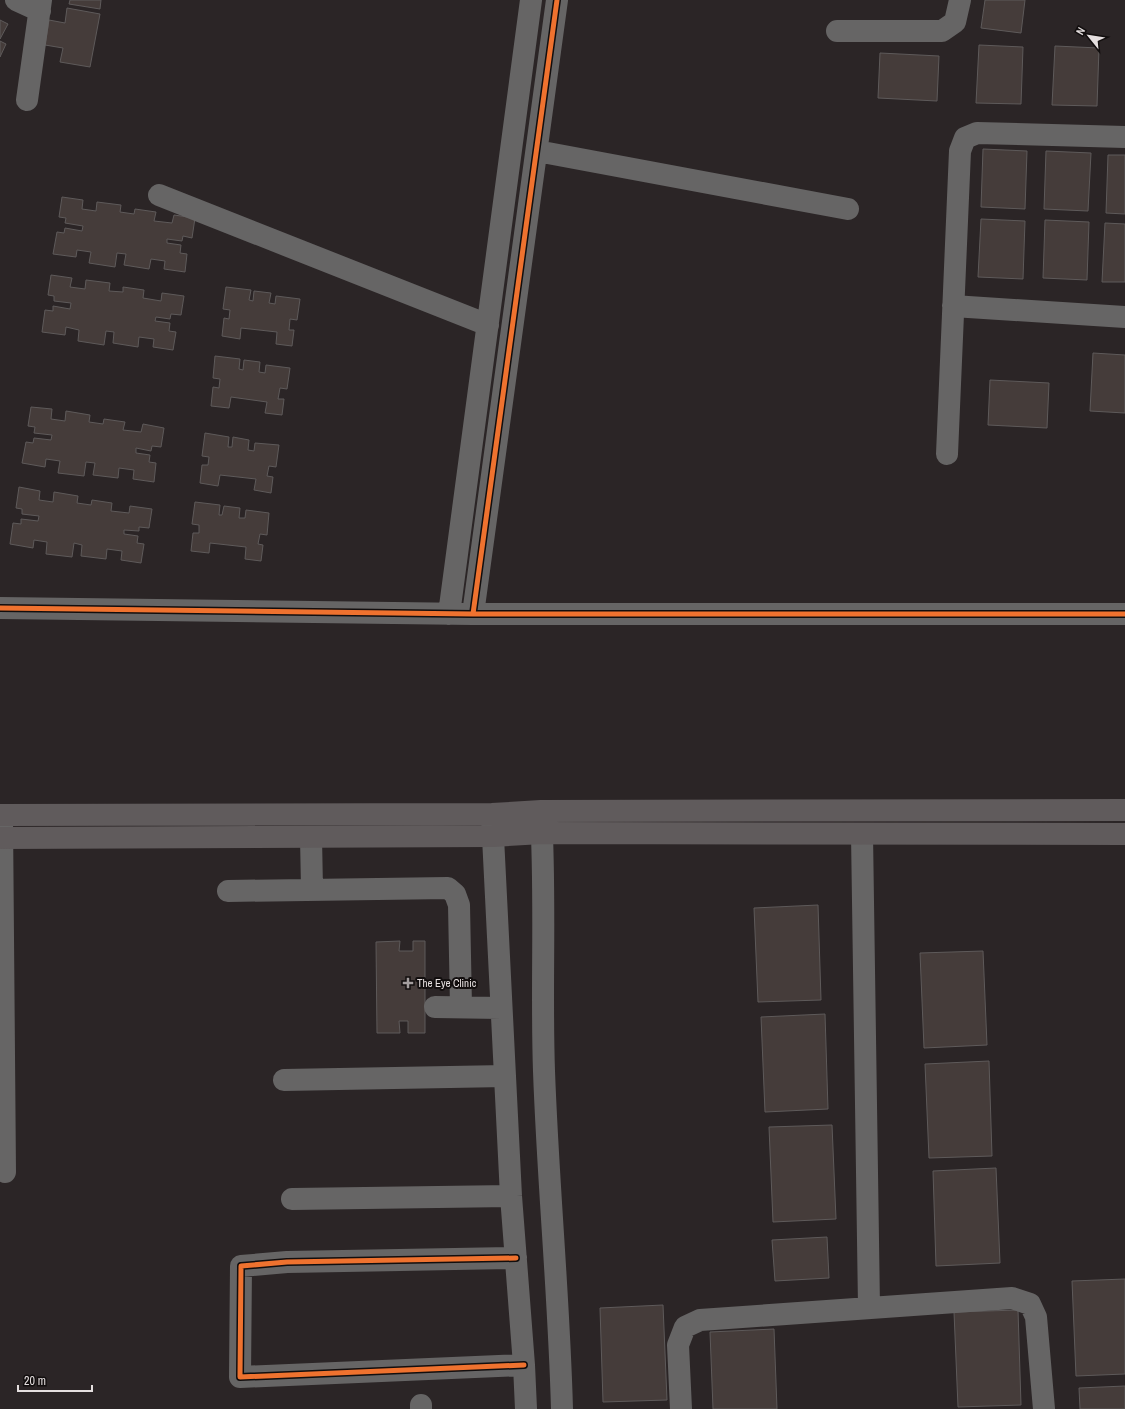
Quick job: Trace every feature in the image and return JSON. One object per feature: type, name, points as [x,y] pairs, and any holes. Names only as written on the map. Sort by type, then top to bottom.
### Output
[{"type":"main road","points":[[1,815],[492,814],[541,811],[1125,810]]},
{"type":"main road","points":[[1,838],[493,836],[542,833],[1125,834]]},
{"type":"street","points":[[16,0],[41,6],[27,100]]},
{"type":"street","points":[[449,614],[532,0]]},
{"type":"street","points":[[473,614],[557,0]]},
{"type":"street","points":[[837,32],[942,32],[954,22],[960,0]]},
{"type":"street","points":[[947,454],[960,150],[965,138],[977,133],[1125,137]]},
{"type":"street","points":[[537,152],[848,209]]},
{"type":"street","points":[[158,195],[488,325]]},
{"type":"street","points":[[953,306],[1125,317]]},
{"type":"street","points":[[0,608],[449,614],[1125,614]]},
{"type":"street","points":[[541,811],[544,1068],[560,1343],[562,1409]]},
{"type":"street","points":[[492,814],[511,1196],[526,1409]]},
{"type":"street","points":[[1,815],[5,1172]]},
{"type":"street","points":[[862,834],[869,1307]]},
{"type":"street","points":[[311,837],[312,889]]},
{"type":"street","points":[[228,891],[448,888],[455,894],[459,904],[461,1007]]},
{"type":"street","points":[[435,1007],[501,1008]]},
{"type":"street","points":[[284,1080],[505,1076]]},
{"type":"street","points":[[292,1199],[511,1196]]},
{"type":"street","points":[[516,1258],[288,1262],[241,1266],[240,1377],[524,1365]]},
{"type":"street","points":[[681,1409],[678,1345],[685,1327],[700,1320],[1012,1298],[1030,1304],[1036,1316],[1044,1409]]},
{"type":"building","points":[[70,0],[101,0],[100,9],[69,4]]},
{"type":"building","points":[[985,0],[1025,0],[1021,33],[981,28]]},
{"type":"building","points":[[67,8],[100,14],[90,67],[60,62],[63,48],[45,45],[49,20],[65,23]]},
{"type":"building","points":[[0,20],[8,24],[0,39]]},
{"type":"building","points":[[0,41],[6,44],[0,57]]},
{"type":"building","points":[[979,45],[1023,47],[1021,104],[976,103]]},
{"type":"building","points":[[1055,46],[1099,48],[1097,106],[1052,105]]},
{"type":"building","points":[[880,53],[939,56],[937,101],[878,98]]},
{"type":"building","points":[[983,149],[1027,151],[1025,209],[981,207]]},
{"type":"building","points":[[1046,151],[1091,153],[1088,211],[1044,209]]},
{"type":"building","points":[[1108,155],[1125,155],[1125,214],[1106,213]]},
{"type":"building","points":[[62,197],[83,200],[82,209],[96,211],[97,202],[121,205],[120,212],[134,214],[135,209],[156,212],[154,221],[172,223],[174,215],[195,218],[192,238],[183,236],[182,241],[167,239],[167,243],[181,245],[180,253],[187,254],[185,272],[164,269],[165,261],[151,259],[149,269],[124,265],[126,254],[117,253],[115,267],[89,263],[91,252],[77,250],[76,257],[53,254],[57,232],[64,233],[65,228],[82,231],[83,226],[65,223],[66,218],[59,217]]},
{"type":"building","points":[[981,219],[1025,221],[1023,279],[978,277]]},
{"type":"building","points":[[1045,220],[1089,222],[1087,280],[1043,278]]},
{"type":"building","points":[[1105,223],[1125,224],[1125,282],[1102,282]]},
{"type":"building","points":[[51,275],[72,278],[70,287],[85,289],[86,280],[110,283],[109,291],[123,292],[123,287],[144,290],[143,298],[161,301],[162,293],[184,296],[181,315],[171,314],[170,319],[156,317],[155,321],[170,323],[169,331],[176,332],[173,350],[153,347],[154,339],[139,337],[138,347],[113,343],[114,332],[106,331],[104,345],[78,341],[79,330],[66,327],[65,335],[42,332],[45,310],[53,311],[53,306],[70,309],[71,303],[54,301],[54,296],[48,295]]},
{"type":"building","points":[[226,287],[251,290],[249,300],[253,301],[254,291],[271,293],[269,303],[275,304],[276,296],[300,299],[297,320],[290,319],[289,330],[294,330],[292,346],[276,344],[277,332],[241,328],[240,339],[222,336],[224,318],[229,319],[230,310],[223,309]]},
{"type":"building","points":[[1093,353],[1125,355],[1125,413],[1090,411]]},
{"type":"building","points":[[215,356],[240,359],[239,369],[243,370],[244,360],[260,362],[259,372],[265,373],[266,365],[290,368],[287,389],[280,388],[278,399],[284,399],[282,415],[265,413],[267,402],[231,397],[229,408],[211,406],[213,387],[219,388],[220,379],[213,378]]},
{"type":"building","points":[[990,380],[1049,383],[1047,428],[988,425]]},
{"type":"building","points":[[31,407],[52,409],[51,419],[65,421],[66,411],[90,415],[89,422],[103,424],[104,419],[125,422],[123,430],[141,432],[143,424],[164,428],[161,447],[152,446],[151,451],[136,448],[136,453],[150,455],[149,462],[156,463],[154,482],[133,479],[134,470],[119,468],[118,478],[93,475],[95,463],[86,462],[84,476],[58,473],[60,461],[46,459],[45,467],[22,463],[26,442],[33,443],[34,438],[51,440],[52,435],[34,433],[35,427],[28,426]]},
{"type":"building","points":[[205,433],[229,437],[228,447],[232,447],[233,437],[249,440],[248,450],[254,451],[255,443],[279,445],[276,467],[269,466],[267,476],[273,477],[271,493],[254,490],[256,479],[220,475],[218,486],[200,483],[202,465],[208,465],[209,457],[202,456]]},
{"type":"building","points":[[19,487],[40,491],[39,500],[53,502],[54,492],[78,496],[77,503],[91,505],[92,500],[112,503],[111,511],[129,513],[130,506],[152,509],[149,528],[139,527],[139,531],[124,530],[124,534],[138,536],[137,543],[144,544],[141,563],[121,560],[122,551],[107,549],[106,559],[81,556],[82,545],[74,543],[72,557],[46,554],[47,542],[34,540],[33,548],[10,544],[13,523],[21,524],[21,519],[38,521],[39,516],[22,514],[22,509],[16,508]]},
{"type":"building","points":[[195,502],[220,505],[219,515],[222,515],[224,506],[240,508],[239,518],[245,518],[246,510],[269,513],[267,535],[260,534],[258,544],[263,545],[261,561],[245,559],[246,547],[210,543],[209,553],[191,551],[193,533],[199,533],[199,525],[192,524]]},
{"type":"building","points":[[818,905],[821,1000],[758,1002],[754,908]]},
{"type":"building","points":[[400,941],[399,951],[413,951],[413,941],[425,941],[425,1033],[408,1033],[408,1021],[399,1021],[400,1033],[377,1033],[376,942]]},
{"type":"building","points":[[983,951],[987,1045],[924,1048],[920,953]]},
{"type":"building","points":[[825,1014],[828,1109],[765,1112],[761,1017]]},
{"type":"building","points":[[989,1061],[992,1156],[929,1158],[925,1064]]},
{"type":"building","points":[[832,1125],[836,1219],[773,1222],[769,1127]]},
{"type":"building","points":[[996,1168],[1000,1263],[936,1266],[933,1171]]},
{"type":"building","points":[[827,1237],[829,1278],[775,1281],[772,1240]]},
{"type":"building","points":[[1125,1279],[1125,1374],[1076,1376],[1072,1281]]},
{"type":"building","points":[[663,1305],[667,1400],[603,1402],[600,1308]]},
{"type":"building","points":[[1018,1310],[1021,1405],[958,1407],[954,1312]]},
{"type":"building","points":[[774,1329],[777,1409],[713,1409],[710,1332]]},
{"type":"building","points":[[1125,1386],[1125,1409],[1080,1409],[1079,1388]]},
{"type":"cycle path","points":[[473,614],[557,0]]},
{"type":"cycle path","points":[[0,608],[473,614],[1125,614]]},
{"type":"cycle path","points":[[516,1258],[287,1262],[241,1266],[240,1377],[524,1365]]},
{"type":"place","name":"The Eye Clinic","points":[[408,983]]}]
